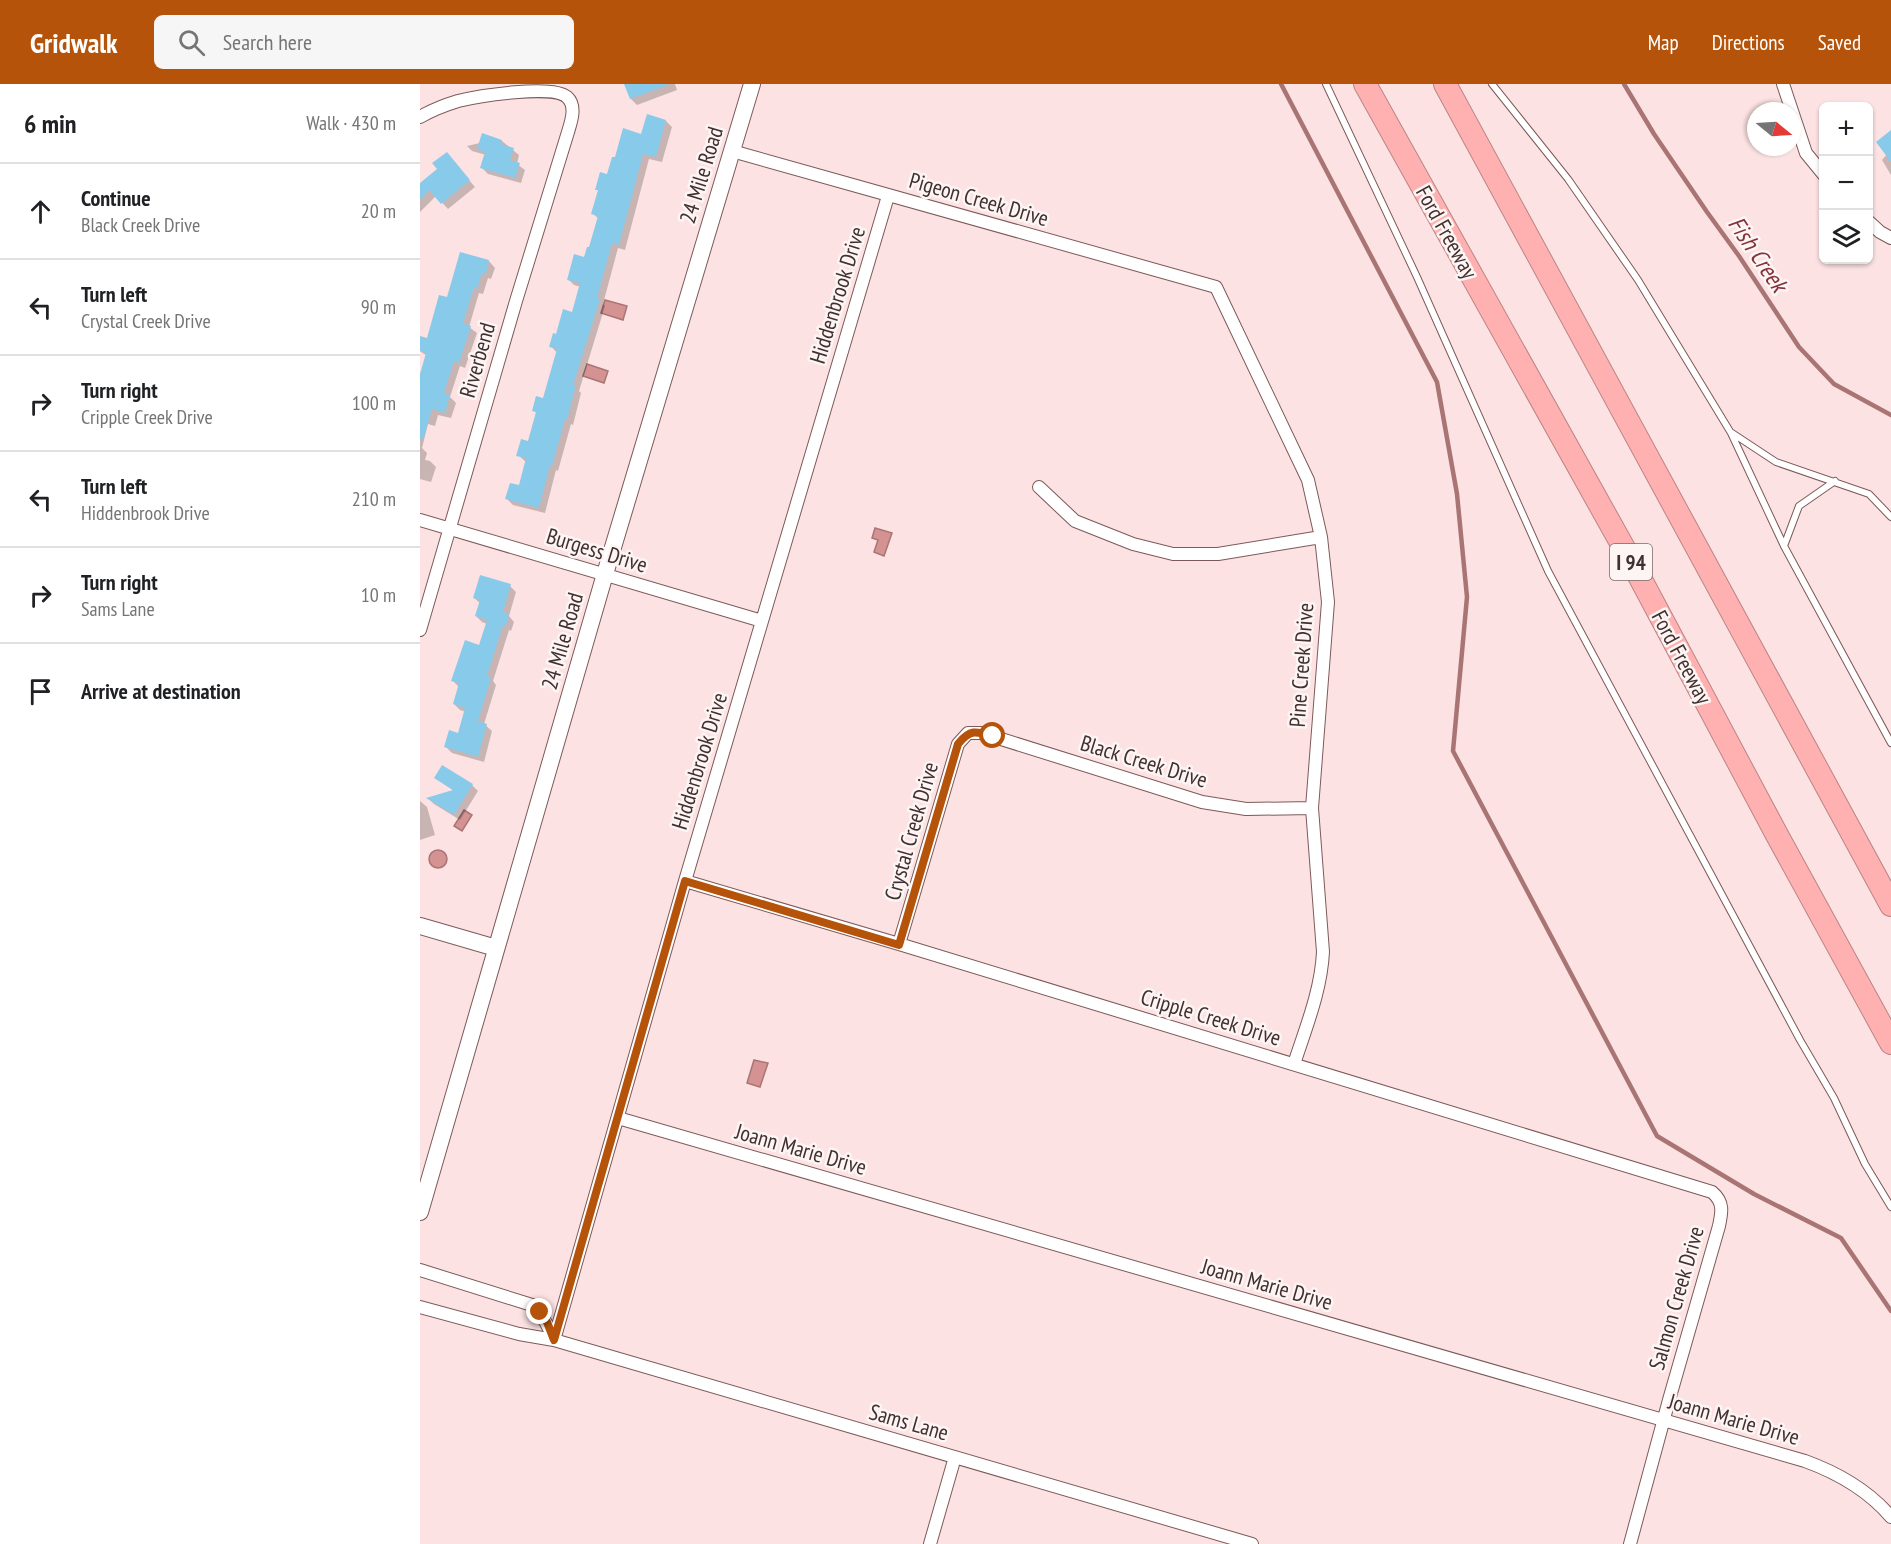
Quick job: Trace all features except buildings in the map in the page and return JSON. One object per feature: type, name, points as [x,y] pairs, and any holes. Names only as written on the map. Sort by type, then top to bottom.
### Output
[{"type":"highway","name":"Ford Freeway","points":[[1365,84],[1630,559],[1891,1043]]},
{"type":"highway","points":[[1445,84],[1891,905]]},
{"type":"street","name":"24 Mile Road","points":[[420,1212],[605,574],[752,84]]},
{"type":"street","points":[[1783,84],[1806,153],[1819,169]]},
{"type":"street","name":"Riverbend","points":[[420,117],[460,100],[515,92],[552,92],[567,97],[571,102],[572,110],[568,132],[420,630]]},
{"type":"street","name":"Pigeon Creek Drive","points":[[732,151],[1216,287]]},
{"type":"street","name":"Hiddenbrook Drive","points":[[554,1340],[685,881],[888,196]]},
{"type":"street","points":[[1873,225],[1891,238]]},
{"type":"street","name":"Pine Creek Drive","points":[[1216,287],[1308,480],[1321,537],[1328,602],[1312,808],[1323,966],[1317,995],[1294,1064]]},
{"type":"street","points":[[1040,487],[1075,521],[1133,544],[1173,554],[1218,554],[1321,537]]},
{"type":"street","name":"Burgess Drive","points":[[420,520],[762,621]]},
{"type":"street","name":"Black Creek Drive","points":[[968,733],[982,733],[1179,795],[1218,805],[1257,809],[1312,808]]},
{"type":"street","name":"Crystal Creek Drive","points":[[899,945],[958,744],[968,733]]},
{"type":"street","name":"Cripple Creek Drive","points":[[685,881],[1708,1190],[1720,1202]]},
{"type":"street","points":[[420,926],[495,948]]},
{"type":"street","name":"Joann Marie Drive","points":[[618,1118],[1820,1467],[1856,1486],[1891,1517]]},
{"type":"street","name":"Salmon Creek Drive","points":[[1630,1544],[1719,1226],[1722,1212],[1720,1202]]},
{"type":"street","points":[[420,1270],[532,1305],[547,1322],[554,1340]]},
{"type":"street","name":"Sams Lane","points":[[420,1308],[519,1334],[554,1340],[1252,1544]]},
{"type":"street","points":[[930,1544],[955,1457]]},
{"type":"lane","points":[[1326,84],[1417,277],[1548,570],[1794,1030],[1834,1098],[1865,1164],[1891,1207]]},
{"type":"lane","points":[[1492,84],[1568,179],[1638,280],[1731,433],[1785,546],[1891,743]]},
{"type":"lane","points":[[1731,433],[1776,462],[1869,494],[1891,517]]},
{"type":"lane","points":[[1785,546],[1799,506],[1835,482]]},
{"type":"shaded area","points":[[605,300],[627,306],[623,320],[601,313]]},
{"type":"shaded area","points":[[587,364],[608,371],[604,383],[583,376]]},
{"type":"shaded area","points":[[875,528],[892,533],[884,556],[874,552],[878,540],[872,538]]},
{"type":"shaded area","points":[[464,810],[472,815],[462,831],[454,826]]},
{"type":"shaded area","points":[[438,850],[444,853],[447,859],[444,865],[438,868],[432,865],[429,859],[432,853]]},
{"type":"shaded area","points":[[754,1060],[768,1063],[760,1087],[747,1083]]},
{"type":"waterway","points":[[1281,84],[1437,382],[1457,494],[1467,597],[1453,751],[1657,1136],[1754,1194],[1841,1238],[1891,1311]]},
{"type":"waterway","name":"Fish Creek","points":[[1624,84],[1654,134],[1799,347],[1834,384],[1891,415]]},
{"type":"route","points":[[540,1312],[554,1340],[685,881],[899,945],[958,744],[968,733],[979,732],[993,736]]}]
